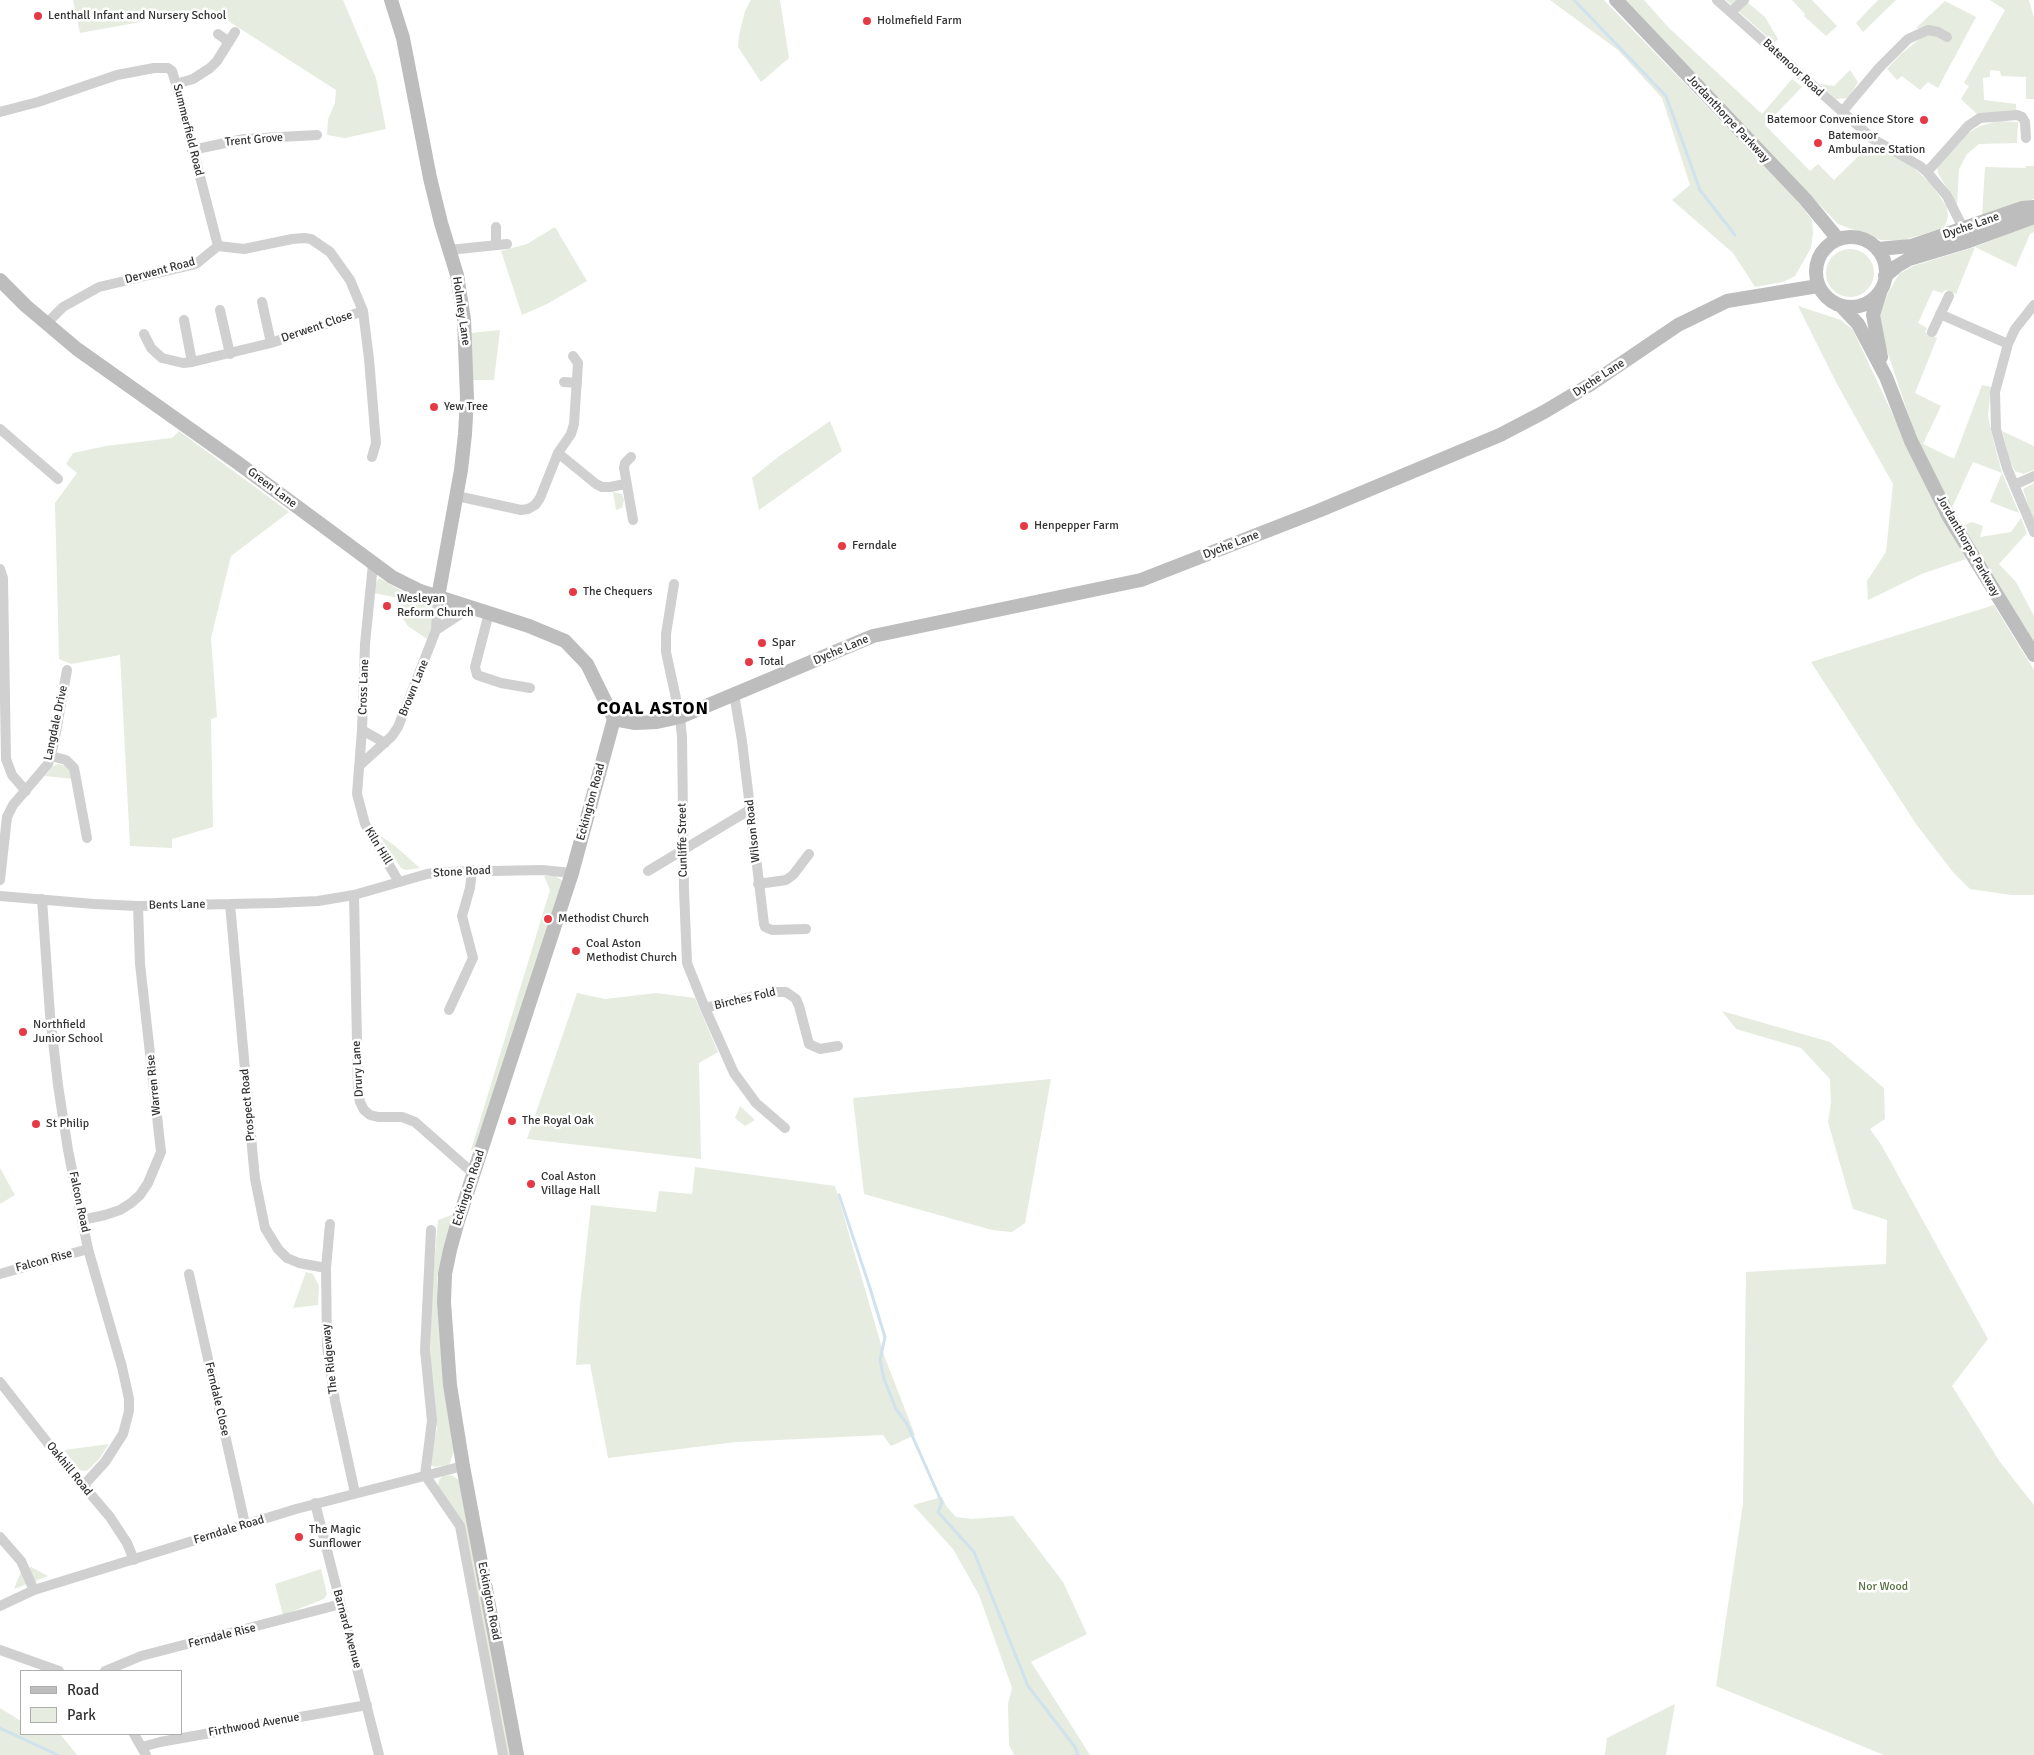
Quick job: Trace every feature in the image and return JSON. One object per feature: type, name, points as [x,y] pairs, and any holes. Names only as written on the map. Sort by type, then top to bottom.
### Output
[{"type":"main road","name":"Holmley Lane","points":[[391,0],[403,38],[430,178],[460,287],[467,356],[468,398],[461,470],[438,597]]},
{"type":"main road","name":"Jordanthorpe Parkway","points":[[1616,0],[1806,199],[1838,239]]},
{"type":"main road","name":"Dyche Lane","points":[[1885,276],[1909,259],[1966,235],[2022,208],[2034,207]]},
{"type":"main road","name":"Dyche Lane","points":[[1878,249],[1911,246],[1966,235],[2034,217]]},
{"type":"main road","points":[[1850,237],[1862,239],[1878,249],[1884,259],[1885,276],[1880,293],[1871,302],[1855,308],[1842,307],[1826,298],[1818,286],[1815,273],[1818,258],[1825,247],[1838,239],[1850,237]]},
{"type":"main road","name":"Green Lane","points":[[0,280],[46,324],[77,348],[238,463],[372,564],[404,584],[543,631],[571,647],[590,670],[600,688],[607,709],[614,719]]},
{"type":"main road","name":"Dyche Lane","points":[[614,719],[635,723],[657,722],[680,716],[873,636],[1141,580],[1318,511],[1500,435],[1591,384],[1678,325],[1727,301],[1818,286]]},
{"type":"main road","name":"Jordanthorpe Parkway","points":[[1880,293],[1873,315],[1876,339],[1886,377]]},
{"type":"main road","name":"Jordanthorpe Parkway","points":[[1842,307],[1858,324],[1886,377],[1911,441],[1948,517],[2034,655]]},
{"type":"main road","name":"Eckington Road","points":[[517,1755],[463,1466],[450,1385],[444,1302],[446,1274],[450,1250],[572,873],[614,719]]},
{"type":"street","name":"Batemoor Road","points":[[1717,0],[1873,139],[1927,172],[1947,196],[1966,235]]},
{"type":"street","points":[[1731,12],[1744,0]]},
{"type":"street","points":[[1842,112],[1879,68],[1908,39],[1928,30],[1938,32],[1947,37]]},
{"type":"street","points":[[176,84],[193,79],[210,68],[217,61],[235,32]]},
{"type":"street","points":[[218,34],[229,42]]},
{"type":"street","name":"Summerfield Road","points":[[0,112],[38,102],[117,75],[142,69],[168,68],[172,71],[176,84],[218,246]]},
{"type":"street","points":[[1927,172],[1968,126],[1980,118],[2017,115],[2022,117],[2025,122],[2026,138]]},
{"type":"street","name":"Trent Grove","points":[[192,150],[222,142],[244,139],[317,135]]},
{"type":"street","points":[[449,250],[502,244],[496,227]]},
{"type":"street","points":[[218,246],[244,250],[304,238],[311,239],[330,252],[357,294],[363,311],[376,443],[372,458]]},
{"type":"street","name":"Derwent Road","points":[[46,324],[64,307],[99,287],[196,264],[218,246]]},
{"type":"street","points":[[1932,332],[1949,296]]},
{"type":"street","name":"Derwent Close","points":[[262,302],[271,344]]},
{"type":"street","points":[[2034,305],[2015,329],[2008,344],[1995,392],[1995,411],[2000,444],[2014,485],[2034,532]]},
{"type":"street","points":[[220,310],[230,354]]},
{"type":"street","name":"Derwent Close","points":[[144,334],[151,348],[162,358],[183,363],[271,344],[363,311]]},
{"type":"street","points":[[1940,314],[2008,344]]},
{"type":"street","points":[[184,320],[192,362]]},
{"type":"street","points":[[456,496],[520,510],[528,509],[535,505],[540,498],[558,453],[571,434],[574,424],[578,363],[573,356]]},
{"type":"street","points":[[564,382],[577,383]]},
{"type":"street","points":[[0,429],[58,478]]},
{"type":"street","points":[[558,453],[596,484],[610,487],[625,484]]},
{"type":"street","points":[[631,457],[625,463],[624,468],[625,484],[633,520]]},
{"type":"street","points":[[2014,485],[2034,476]]},
{"type":"street","name":"Cross Lane","points":[[360,809],[357,794],[362,730],[365,644],[372,564]]},
{"type":"street","points":[[0,569],[2,578],[6,759],[12,775],[26,791]]},
{"type":"street","name":"Cunliffe Street","points":[[674,584],[672,613],[666,634],[666,652],[680,716],[687,963]]},
{"type":"street","name":"Brown Lane","points":[[360,764],[392,736],[404,714],[436,630],[438,597]]},
{"type":"street","points":[[436,630],[471,607]]},
{"type":"street","points":[[489,613],[475,667],[477,675],[501,683],[530,688]]},
{"type":"street","name":"Langdale Drive","points":[[0,880],[7,817],[13,805],[43,772],[51,756],[67,670]]},
{"type":"street","name":"Wilson Road","points":[[734,694],[751,809],[762,918],[765,927],[772,930],[806,929]]},
{"type":"street","points":[[362,730],[385,743]]},
{"type":"street","points":[[51,756],[66,760],[74,768],[87,838]]},
{"type":"street","name":"Kiln Hill","points":[[360,809],[365,824],[399,882]]},
{"type":"street","points":[[648,871],[751,809]]},
{"type":"street","points":[[758,884],[786,880],[809,854]]},
{"type":"street","points":[[449,1010],[452,993],[473,958],[462,916],[470,888],[472,870]]},
{"type":"street","name":"Stone Road","points":[[354,895],[427,874],[472,870],[542,870],[572,873]]},
{"type":"street","name":"Drury Lane","points":[[354,895],[358,1093],[360,1102],[364,1110],[370,1115],[402,1117],[415,1122],[474,1174]]},
{"type":"street","name":"Bents Lane","points":[[0,896],[138,906],[310,901],[354,895]]},
{"type":"street","name":"Falcon Road","points":[[42,899],[50,1015],[68,1150],[88,1249],[122,1367],[129,1411],[118,1445],[83,1486]]},
{"type":"street","name":"Prospect Road","points":[[230,904],[255,1179],[265,1228],[278,1249],[287,1258],[299,1263],[326,1268]]},
{"type":"street","name":"Warren Rise","points":[[82,1220],[113,1212],[131,1203],[140,1195],[148,1183],[161,1152],[140,964],[138,906]]},
{"type":"street","name":"Birches Fold","points":[[687,963],[730,1065],[756,1103],[785,1128]]},
{"type":"street","name":"Birches Fold","points":[[705,1008],[770,992],[786,992],[796,999],[809,1044],[820,1049],[838,1046]]},
{"type":"street","name":"The Ridgeway","points":[[330,1224],[326,1268],[326,1331],[329,1364],[355,1493]]},
{"type":"street","points":[[425,1475],[432,1421],[425,1350],[431,1230]]},
{"type":"street","name":"Falcon Rise","points":[[0,1274],[88,1249]]},
{"type":"street","name":"Ferndale Close","points":[[189,1274],[245,1524]]},
{"type":"street","name":"Oakhill Road","points":[[0,1382],[118,1529],[134,1560]]},
{"type":"street","name":"Ferndale Road","points":[[0,1606],[34,1590],[245,1524],[315,1503],[463,1466]]},
{"type":"street","name":"Eckington Road","points":[[425,1475],[460,1526],[503,1755]]},
{"type":"street","name":"Barnard Avenue","points":[[315,1503],[378,1755]]},
{"type":"street","points":[[0,1537],[20,1561],[34,1590]]},
{"type":"street","name":"Ferndale Rise","points":[[107,1670],[141,1656],[341,1604]]},
{"type":"street","points":[[0,1650],[56,1670]]},
{"type":"street","name":"Firthwood Avenue","points":[[144,1751],[160,1742],[367,1705]]},
{"type":"street","points":[[135,1735],[144,1751]]},
{"type":"green space","points":[[73,0],[343,0],[376,78],[386,129],[345,138],[327,135],[328,119],[335,103],[336,90],[212,9],[80,33]]},
{"type":"green space","points":[[751,0],[780,0],[789,58],[761,82],[738,47],[745,11]]},
{"type":"green space","points":[[1550,0],[1604,0],[1796,199],[1812,220],[1813,233],[1811,248],[1795,276],[1783,282],[1755,287],[1733,253],[1672,200],[1690,185],[1662,98],[1618,50]]},
{"type":"green space","points":[[1622,0],[1644,0],[1669,28],[1762,114],[1792,79],[1802,87],[1765,125],[1810,171],[1818,164],[1834,180],[1871,144],[1914,168],[1931,184],[1947,207],[1948,217],[1945,226],[1901,241],[1881,240],[1838,224]]},
{"type":"green space","points":[[1726,0],[1750,0],[1748,3],[1765,17],[1778,39],[1774,43]]},
{"type":"green space","points":[[1792,0],[1812,0],[1837,26],[1826,36],[1804,16],[1805,14]]},
{"type":"green space","points":[[1878,0],[1896,0],[1863,32],[1856,23]]},
{"type":"green space","points":[[1990,0],[2029,0],[2034,18],[2034,99],[2026,99],[2026,77],[2001,76],[2000,71],[1990,70],[1990,77],[1983,78],[1984,100],[2016,104],[2016,112],[1978,115],[1961,99],[1969,86],[1964,83],[2005,10]]},
{"type":"green space","points":[[1945,1],[1976,17],[1938,88],[1928,82],[1920,90],[1902,76],[1897,80],[1887,69],[1902,53],[1921,38],[1917,27]]},
{"type":"green space","points":[[1850,70],[1858,82],[1849,98],[1836,99],[1820,84],[1834,86]]},
{"type":"green space","points":[[1998,121],[2018,122],[2017,143],[1979,144],[1967,154],[1959,169],[1957,205],[1938,173],[1937,167],[1966,134],[1980,126]]},
{"type":"green space","points":[[2026,166],[2034,166],[2034,199],[1982,216],[1985,167],[2026,168]]},
{"type":"green space","points":[[2034,223],[2034,232],[2030,234],[2016,267],[1975,247]]},
{"type":"green space","points":[[555,227],[587,281],[547,304],[522,315],[501,251],[527,244]]},
{"type":"green space","points":[[1975,247],[1956,294],[1945,290],[1942,293],[1933,290],[1918,323],[1927,328],[1925,332],[1937,338],[1915,393],[1941,406],[1923,444],[1954,459],[1982,385],[1991,387],[1988,416],[2002,473],[1973,462],[1951,510],[1919,446],[1881,333],[1880,314],[1888,293],[1899,274],[1913,266]]},
{"type":"green space","points":[[1845,249],[1855,249],[1867,256],[1874,268],[1874,278],[1867,290],[1855,297],[1845,297],[1837,293],[1830,286],[1826,278],[1826,268],[1830,260],[1837,253]]},
{"type":"green space","points":[[1798,306],[1841,320],[1853,330],[1915,462],[1966,559],[1924,573],[1868,600],[1867,581],[1886,552],[1893,484],[1837,384]]},
{"type":"green space","points":[[500,330],[494,380],[472,380],[471,333]]},
{"type":"green space","points":[[830,421],[842,451],[759,510],[752,478],[778,457]]},
{"type":"green space","points":[[179,431],[289,512],[231,556],[211,638],[217,717],[211,719],[213,827],[172,839],[172,848],[130,846],[120,655],[71,664],[59,659],[55,503],[77,473],[66,464],[73,453],[106,446],[172,438]]},
{"type":"green space","points":[[2002,431],[2034,446],[2034,470],[2023,474],[2015,471],[2010,462]]},
{"type":"green space","points":[[2002,473],[2019,513],[1990,502]]},
{"type":"green space","points":[[2034,483],[2034,522],[2023,489]]},
{"type":"green space","points":[[613,492],[622,494],[624,500],[622,508],[616,510]]},
{"type":"green space","points":[[2021,518],[2027,533],[1999,564],[2016,582],[2034,616],[2034,645],[1962,526],[1972,522],[1983,526],[1980,537],[2011,532]]},
{"type":"green space","points":[[379,578],[400,590],[433,602],[433,626],[427,639],[408,626],[401,616],[399,598],[374,593],[375,584]]},
{"type":"green space","points":[[1994,605],[2034,670],[2034,895],[2011,895],[1970,889],[1953,872],[1916,824],[1811,662]]},
{"type":"green space","points":[[58,764],[69,767],[73,779],[45,776],[53,766]]},
{"type":"green space","points":[[379,835],[420,868],[406,870],[401,868]]},
{"type":"green space","points":[[544,876],[555,876],[563,881],[475,1150],[471,1150],[550,890]]},
{"type":"green space","points":[[577,993],[605,999],[656,993],[695,998],[718,1052],[699,1063],[701,1159],[527,1139]]},
{"type":"green space","name":"Nor Wood","points":[[1722,1011],[1830,1042],[1884,1088],[1885,1119],[1870,1129],[1882,1146],[1988,1339],[1952,1386],[2000,1462],[2034,1505],[2034,1755],[1884,1755],[1716,1686],[1743,1504],[1746,1272],[1886,1264],[1887,1222],[1887,1220],[1853,1209],[1828,1122],[1831,1103],[1830,1079],[1801,1048],[1736,1029]]},
{"type":"green space","points":[[1051,1079],[1025,1223],[1012,1232],[992,1230],[864,1194],[853,1098]]},
{"type":"green space","points":[[740,1106],[755,1120],[745,1126],[735,1118]]},
{"type":"green space","points":[[695,1167],[835,1186],[885,1358],[915,1435],[891,1446],[883,1435],[736,1442],[608,1458],[590,1364],[576,1365],[580,1305],[591,1205],[656,1212],[659,1191],[692,1194]]},
{"type":"green space","points":[[0,1168],[15,1195],[0,1204]]},
{"type":"green space","points":[[452,1215],[442,1264],[437,1277],[437,1287],[454,1451],[449,1465],[434,1467],[430,1464],[430,1455],[437,1429],[430,1361],[432,1288],[438,1220]]},
{"type":"green space","points":[[306,1272],[313,1274],[319,1286],[318,1305],[293,1308]]},
{"type":"green space","points":[[109,1444],[99,1459],[88,1470],[84,1471],[80,1470],[64,1450]]},
{"type":"green space","points":[[451,1475],[459,1480],[512,1755],[506,1755],[463,1526],[438,1486],[439,1480],[443,1476]]},
{"type":"green space","points":[[942,1497],[946,1506],[956,1517],[971,1519],[1013,1516],[1063,1582],[1087,1634],[1031,1662],[1090,1755],[1014,1755],[1009,1745],[1008,1704],[1012,1688],[979,1595],[953,1549],[913,1505]]},
{"type":"green space","points":[[31,1567],[48,1576],[14,1589],[20,1574]]},
{"type":"green space","points":[[321,1569],[327,1594],[324,1599],[283,1615],[275,1584]]},
{"type":"green space","points":[[1675,1704],[1666,1755],[1605,1755],[1607,1738]]},
{"type":"green space","points":[[0,1708],[20,1720],[20,1735],[61,1735],[77,1755],[0,1755]]},
{"type":"waterway","points":[[1574,0],[1666,96],[1700,190],[1735,235]]},
{"type":"waterway","points":[[839,1195],[885,1337],[880,1360],[884,1379],[896,1409],[907,1424],[942,1503],[938,1512],[974,1552],[1028,1686],[1075,1747],[1078,1755]]},
{"type":"waterway","points":[[0,1728],[58,1755]]},
{"type":"place","name":"Lenthall Infant and Nursery School","points":[[38,16]]},
{"type":"place","name":"Holmefield Farm","points":[[867,21]]},
{"type":"place","name":"Batemoor Convenience Store","points":[[1924,120]]},
{"type":"place","name":"Batemoor Ambulance Station","points":[[1818,143]]},
{"type":"place","name":"Yew Tree","points":[[434,407]]},
{"type":"place","name":"Henpepper Farm","points":[[1024,526]]},
{"type":"place","name":"Ferndale","points":[[842,546]]},
{"type":"place","name":"The Chequers","points":[[573,592]]},
{"type":"place","name":"Wesleyan Reform Church","points":[[387,606]]},
{"type":"place","name":"Spar","points":[[762,643]]},
{"type":"place","name":"Total","points":[[749,662]]},
{"type":"place","name":"Methodist Church","points":[[548,919]]},
{"type":"place","name":"Coal Aston Methodist Church","points":[[576,951]]},
{"type":"place","name":"Northfield Junior School","points":[[23,1032]]},
{"type":"place","name":"The Royal Oak","points":[[512,1121]]},
{"type":"place","name":"St Philip","points":[[36,1124]]},
{"type":"place","name":"Coal Aston Village Hall","points":[[531,1184]]},
{"type":"place","name":"The Magic Sunflower","points":[[299,1537]]},
{"type":"district","name":"COAL ASTON","points":[[653,709]]}]
